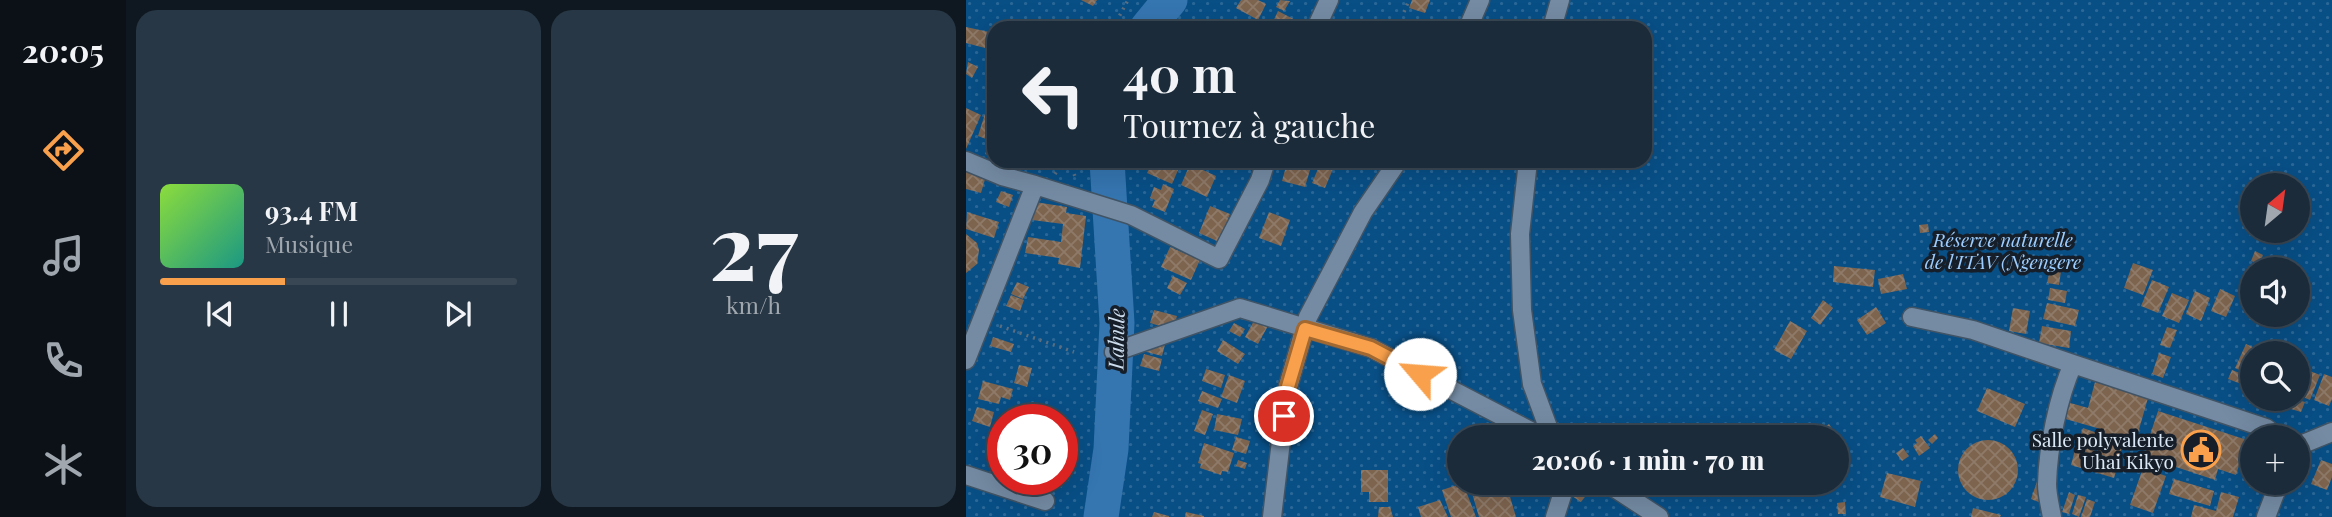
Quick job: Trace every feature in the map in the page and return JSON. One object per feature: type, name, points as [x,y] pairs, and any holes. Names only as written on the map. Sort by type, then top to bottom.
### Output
[{"type":"street","points":[[1319,21],[1329,0]]},
{"type":"street","points":[[1471,21],[1480,0]]},
{"type":"street","points":[[1554,21],[1560,0]]},
{"type":"street","points":[[966,161],[1002,176],[1131,215],[1219,259],[1264,168]]},
{"type":"street","points":[[1272,517],[1287,390],[1308,317],[1350,236],[1394,168]]},
{"type":"street","points":[[1527,168],[1520,234],[1522,310],[1532,384],[1547,425]]},
{"type":"street","points":[[966,360],[974,317],[1035,184]]},
{"type":"street","points":[[1114,352],[1241,308],[1371,348],[1519,425]]},
{"type":"street","points":[[1912,317],[1973,330],[2258,425]]},
{"type":"street","points":[[2052,517],[2047,485],[2056,415],[2073,363]]},
{"type":"street","points":[[2310,441],[2332,432]]},
{"type":"street","points":[[966,475],[1045,500]]},
{"type":"street","points":[[1555,517],[1562,495]]},
{"type":"street","points":[[1626,495],[1659,517]]},
{"type":"street","points":[[2266,517],[2274,495]]},
{"type":"path","points":[[1117,21],[1128,0]]},
{"type":"path","points":[[1405,12],[1409,0]]},
{"type":"path","points":[[974,317],[1074,352]]},
{"type":"green space","name":"Réserve naturelle de l'ITAV (Ngengere","points":[[966,0],[2332,0],[2332,517],[966,517]]},
{"type":"building","points":[[1081,0],[1097,0],[1093,6]]},
{"type":"building","points":[[1241,0],[1258,0],[1266,4],[1258,20],[1236,8]]},
{"type":"building","points":[[1280,0],[1290,1],[1284,11],[1276,7]]},
{"type":"building","points":[[1412,0],[1430,0],[1425,13],[1409,8]]},
{"type":"building","points":[[1278,11],[1297,21],[1273,21]]},
{"type":"building","points":[[966,27],[987,32],[985,48],[966,43]]},
{"type":"building","points":[[968,62],[978,67],[972,78],[966,74]]},
{"type":"building","points":[[987,107],[987,139],[978,136]]},
{"type":"building","points":[[966,108],[981,115],[966,149]]},
{"type":"building","points":[[1150,168],[1179,168],[1172,184],[1147,173]]},
{"type":"building","points":[[1188,168],[1199,168],[1216,176],[1207,197],[1181,185]]},
{"type":"building","points":[[1286,168],[1310,170],[1305,187],[1282,181]]},
{"type":"building","points":[[1318,168],[1333,169],[1325,188],[1312,183]]},
{"type":"building","points":[[966,170],[986,176],[981,193],[966,189]]},
{"type":"building","points":[[1163,184],[1174,189],[1165,212],[1152,207],[1155,200],[1150,198],[1154,187],[1161,190]]},
{"type":"building","points":[[1001,191],[1013,195],[1009,207],[996,202]]},
{"type":"building","points":[[1035,202],[1067,207],[1066,213],[1086,216],[1080,268],[1058,264],[1059,258],[1025,253],[1028,237],[1061,242],[1063,224],[1032,220]]},
{"type":"building","points":[[1210,206],[1230,214],[1219,242],[1199,233]]},
{"type":"building","points":[[967,212],[999,222],[994,238],[966,229]]},
{"type":"building","points":[[1269,212],[1290,220],[1281,246],[1259,238]]},
{"type":"building","points":[[1928,224],[1929,232],[1920,233],[1919,225]]},
{"type":"building","points":[[966,234],[977,243],[979,250],[977,264],[966,273]]},
{"type":"building","points":[[1170,247],[1200,260],[1191,280],[1161,267]]},
{"type":"building","points":[[2255,251],[2263,255],[2262,257],[2253,257]]},
{"type":"building","points":[[2133,263],[2153,270],[2143,295],[2124,288]]},
{"type":"building","points":[[1834,266],[1875,270],[1873,287],[1833,282]]},
{"type":"building","points":[[2050,269],[2061,271],[2059,285],[2047,283]]},
{"type":"building","points":[[1903,274],[1907,289],[1881,294],[1878,279]]},
{"type":"building","points":[[1173,276],[1187,283],[1180,295],[1167,288]]},
{"type":"building","points":[[2152,280],[2169,287],[2158,313],[2141,306]]},
{"type":"building","points":[[1017,282],[1029,287],[1023,299],[1011,294]]},
{"type":"building","points":[[2050,288],[2067,291],[2065,303],[2048,300]]},
{"type":"building","points":[[2220,289],[2235,296],[2226,317],[2211,311]]},
{"type":"building","points":[[2195,291],[2210,298],[2201,321],[2186,314]]},
{"type":"building","points":[[2172,293],[2189,300],[2179,323],[2162,316]]},
{"type":"building","points":[[1011,295],[1024,300],[1020,311],[1006,306]]},
{"type":"building","points":[[1823,300],[1833,308],[1820,325],[1811,318]]},
{"type":"building","points":[[2047,303],[2079,310],[2075,326],[2043,319]]},
{"type":"building","points":[[1876,307],[1886,323],[1867,335],[1857,320]]},
{"type":"building","points":[[2013,308],[2030,311],[2026,334],[2009,331]]},
{"type":"building","points":[[1154,310],[1177,316],[1173,330],[1150,323]]},
{"type":"building","points":[[1256,317],[1269,324],[1258,344],[1245,337]]},
{"type":"building","points":[[1790,321],[1807,331],[1791,359],[1774,350]]},
{"type":"building","points":[[1234,323],[1245,329],[1240,337],[1229,331]]},
{"type":"building","points":[[2042,326],[2071,331],[2069,348],[2039,343]]},
{"type":"building","points":[[2167,327],[2177,330],[2170,348],[2160,345]]},
{"type":"building","points":[[1145,331],[1167,337],[1162,356],[1139,350]]},
{"type":"building","points":[[993,337],[1014,344],[1011,352],[990,346]]},
{"type":"building","points":[[1223,340],[1245,354],[1238,364],[1217,351]]},
{"type":"building","points":[[2159,353],[2171,357],[2163,378],[2152,374]]},
{"type":"building","points":[[1144,354],[1162,359],[1159,371],[1140,366]]},
{"type":"building","points":[[2240,357],[2240,370],[2235,368]]},
{"type":"building","points":[[1019,365],[1032,368],[1027,387],[1014,383]]},
{"type":"building","points":[[1206,369],[1225,375],[1221,388],[1202,381]]},
{"type":"building","points":[[2232,370],[2240,373],[2240,384],[2228,379]]},
{"type":"building","points":[[2310,371],[2320,375],[2310,400]]},
{"type":"building","points":[[2324,374],[2332,377],[2332,399],[2329,406],[2314,400]]},
{"type":"building","points":[[1229,375],[1245,381],[1237,403],[1221,397]]},
{"type":"building","points":[[983,381],[1013,389],[1010,400],[1001,397],[999,404],[978,399]]},
{"type":"building","points":[[2095,382],[2148,398],[2134,447],[2102,437],[2104,430],[2062,418],[2067,402],[2088,408]]},
{"type":"building","points":[[1987,388],[2025,404],[2015,427],[1977,411]]},
{"type":"building","points":[[1202,391],[1222,399],[1218,408],[1198,401]]},
{"type":"building","points":[[977,407],[987,410],[987,426],[972,421]]},
{"type":"building","points":[[1202,410],[1213,414],[1205,435],[1194,431]]},
{"type":"building","points":[[2158,411],[2240,438],[2240,462],[2236,475],[2218,469],[2215,480],[2143,456]]},
{"type":"building","points":[[1217,414],[1242,419],[1238,435],[1214,430]]},
{"type":"building","points":[[2083,428],[2100,434],[2093,455],[2076,449]]},
{"type":"building","points":[[1935,434],[1938,438],[1932,444],[1928,440]]},
{"type":"building","points":[[1921,436],[1930,448],[1919,456],[1913,446],[1917,443],[1915,440]]},
{"type":"building","points":[[1236,437],[1250,441],[1246,454],[1232,450]]},
{"type":"building","points":[[1982,440],[1994,440],[2010,448],[2016,458],[2016,482],[2010,492],[1994,500],[1982,500],[1966,492],[1958,476],[1958,464],[1966,448]]},
{"type":"building","points":[[2101,441],[2122,448],[2117,461],[2096,453]]},
{"type":"building","points":[[1204,443],[1234,453],[1228,472],[1222,471],[1221,475],[1200,468],[1201,464],[1198,463]]},
{"type":"building","points":[[1903,448],[1909,456],[1902,461],[1896,453]]},
{"type":"building","points":[[2075,450],[2118,464],[2114,478],[2071,465]]},
{"type":"building","points":[[1238,460],[1247,463],[1245,469],[1236,466]]},
{"type":"building","points":[[2321,460],[2332,464],[2332,477],[2327,490],[2311,484]]},
{"type":"building","points":[[2143,468],[2166,476],[2153,513],[2130,505]]},
{"type":"building","points":[[1361,470],[1388,470],[1388,502],[1369,502],[1369,492],[1361,492]]},
{"type":"building","points":[[1887,473],[1921,481],[1915,507],[1880,497]]},
{"type":"building","points":[[2040,473],[2044,504],[2031,499]]},
{"type":"building","points":[[2174,479],[2214,491],[2210,506],[2169,494]]},
{"type":"building","points":[[1447,488],[1447,495],[1468,495],[1476,517],[1451,517],[1442,490]]},
{"type":"building","points":[[2069,492],[2075,495],[2069,514],[2062,512]]},
{"type":"building","points":[[2221,492],[2239,497],[2233,517],[2191,517],[2194,505],[2216,511]]},
{"type":"building","points":[[1473,495],[1510,495],[1516,517],[1479,517]]},
{"type":"building","points":[[1573,495],[1586,495],[1581,502]]},
{"type":"building","points":[[2078,495],[2086,497],[2079,517],[2072,514]]},
{"type":"building","points":[[2087,499],[2095,502],[2090,517],[2081,517]]},
{"type":"building","points":[[1440,500],[1448,517],[1421,517],[1418,507]]},
{"type":"building","points":[[1845,502],[1846,514],[1838,514],[1837,503]]},
{"type":"building","points":[[1379,507],[1390,507],[1393,517],[1378,517]]},
{"type":"building","points":[[1973,508],[2001,515],[1971,517]]},
{"type":"building","points":[[1154,512],[1169,516],[1169,517],[1152,517]]},
{"type":"building","points":[[1186,512],[1204,516],[1204,517],[1185,517]]},
{"type":"waterway","name":"Lahule","points":[[1153,21],[1170,0]]},
{"type":"waterway","name":"Lahule","points":[[1101,517],[1111,449],[1117,323],[1107,168]]},
{"type":"place","name":"Salle polyvalente Uhai Kikyo","points":[[2201,450]]},
{"type":"route","points":[[1284,416],[1287,390],[1305,329],[1371,348],[1420,374]]}]
